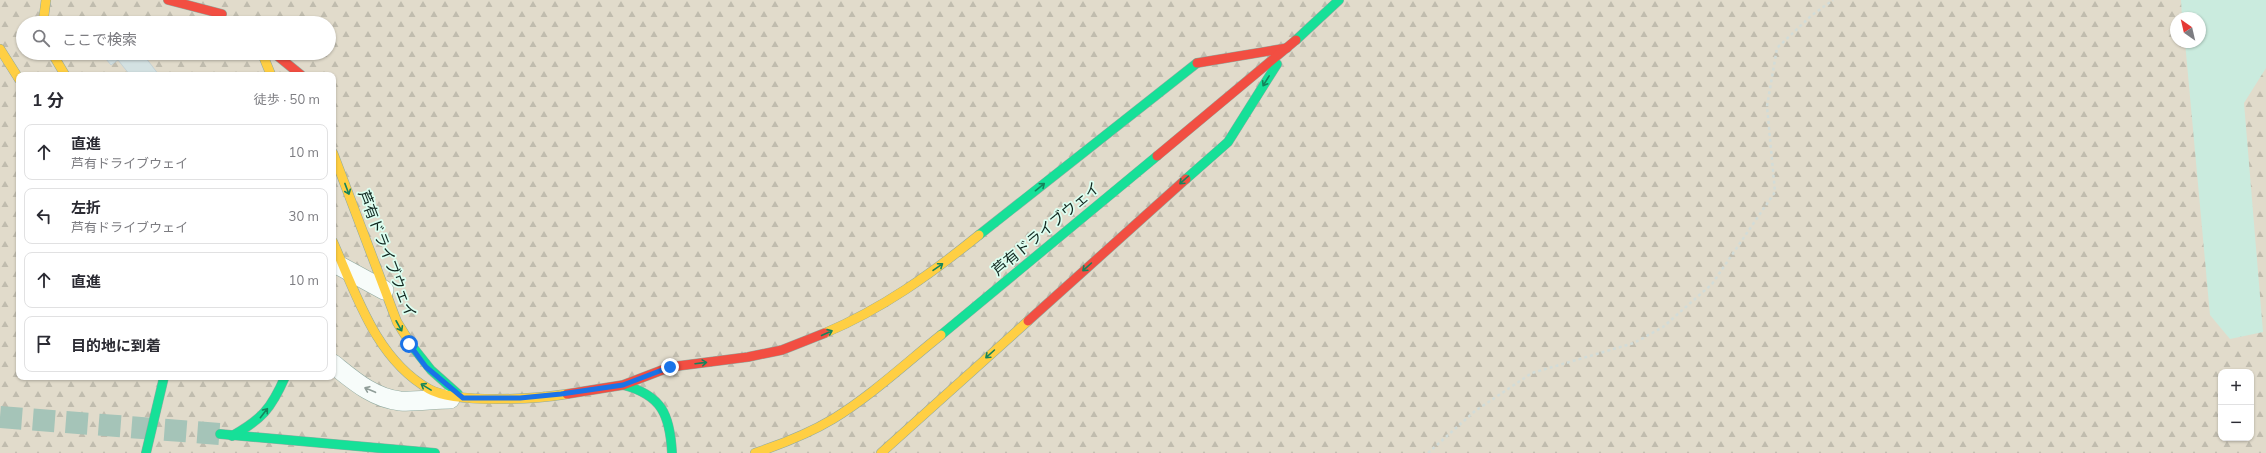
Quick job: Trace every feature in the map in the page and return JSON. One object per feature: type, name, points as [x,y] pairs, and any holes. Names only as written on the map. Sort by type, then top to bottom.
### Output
[{"type":"street","points":[[44,16],[46,0]]},
{"type":"street","points":[[168,0],[222,16]]},
{"type":"street","points":[[211,0],[224,16]]},
{"type":"street","name":"芦有ドライブウェイ","points":[[755,453],[793,440],[833,419],[874,390],[1287,48],[1339,0]]},
{"type":"street","points":[[336,254],[339,266],[384,350],[417,382],[430,390],[463,398],[520,398],[623,385],[670,367],[748,357],[782,350],[858,319],[899,294],[957,253],[1196,63],[1287,48]]},
{"type":"street","points":[[881,453],[1228,142],[1287,48]]},
{"type":"street","points":[[0,49],[16,74]]},
{"type":"street","points":[[56,60],[63,72]]},
{"type":"street","points":[[265,60],[270,72]]},
{"type":"street","points":[[283,60],[297,72]]},
{"type":"street","name":"芦有ドライブウェイ","points":[[336,161],[391,311],[409,344],[426,367],[463,398]]},
{"type":"street","points":[[146,453],[163,380]]},
{"type":"street","points":[[232,436],[256,422],[276,398],[284,380]]},
{"type":"street","points":[[623,385],[636,387],[657,401],[666,414],[670,427],[672,453]]},
{"type":"street","points":[[220,434],[435,453]]},
{"type":"street","points":[[339,445],[347,453]]},
{"type":"lane","points":[[339,266],[384,290]]},
{"type":"lane","points":[[336,366],[362,387],[400,401],[463,398]]},
{"type":"path","points":[[1428,453],[1475,411],[1532,373],[1634,343],[1663,327],[1712,284],[1775,192],[1766,106],[1777,48],[1812,15],[1833,0]]},
{"type":"green space","points":[[0,0],[2181,0],[2182,12],[2170,12],[2170,48],[2186,48],[2210,315],[2230,339],[2263,332],[2244,103],[2266,68],[2266,453],[0,453]]},
{"type":"building","points":[[107,60],[118,60],[111,65]]},
{"type":"building","points":[[118,60],[147,60],[157,72],[128,72]]},
{"type":"tunnel","points":[[0,417],[220,434]]},
{"type":"traffic: fast","points":[[1296,40],[1339,0]]},
{"type":"traffic: fast","points":[[979,235],[1197,63]]},
{"type":"traffic: fast","points":[[1186,179],[1228,142],[1277,64]]},
{"type":"traffic: fast","points":[[941,335],[1157,156]]},
{"type":"traffic: fast","points":[[412,346],[431,370],[458,394]]},
{"type":"traffic: fast","points":[[146,453],[163,380]]},
{"type":"traffic: fast","points":[[232,436],[251,424],[264,412],[275,397],[284,380]]},
{"type":"traffic: fast","points":[[623,385],[647,394],[661,408],[666,417],[669,428],[672,453]]},
{"type":"traffic: fast","points":[[220,434],[435,453]]},
{"type":"traffic: slow","points":[[44,16],[46,0]]},
{"type":"traffic: slow","points":[[0,49],[16,74]]},
{"type":"traffic: slow","points":[[56,60],[63,72]]},
{"type":"traffic: slow","points":[[265,60],[270,72]]},
{"type":"traffic: slow","points":[[336,161],[397,322],[412,346]]},
{"type":"traffic: slow","points":[[825,333],[866,313],[905,290],[979,235]]},
{"type":"traffic: slow","points":[[336,249],[370,324],[381,343],[395,361],[411,376],[429,389],[441,394],[457,397],[496,399],[517,399],[567,394]]},
{"type":"traffic: slow","points":[[881,453],[1028,321]]},
{"type":"traffic: slow","points":[[755,453],[795,438],[833,419],[875,389],[941,335]]},
{"type":"traffic: jam","points":[[168,0],[222,14]]},
{"type":"traffic: jam","points":[[1157,156],[1296,40]]},
{"type":"traffic: jam","points":[[1197,63],[1287,48]]},
{"type":"traffic: jam","points":[[283,60],[297,72]]},
{"type":"traffic: jam","points":[[1028,321],[1186,179]]},
{"type":"traffic: jam","points":[[567,394],[623,385],[670,367],[748,357],[782,350],[825,333]]},
{"type":"route","points":[[409,344],[426,367],[463,398],[520,398],[623,385],[670,367]]}]
